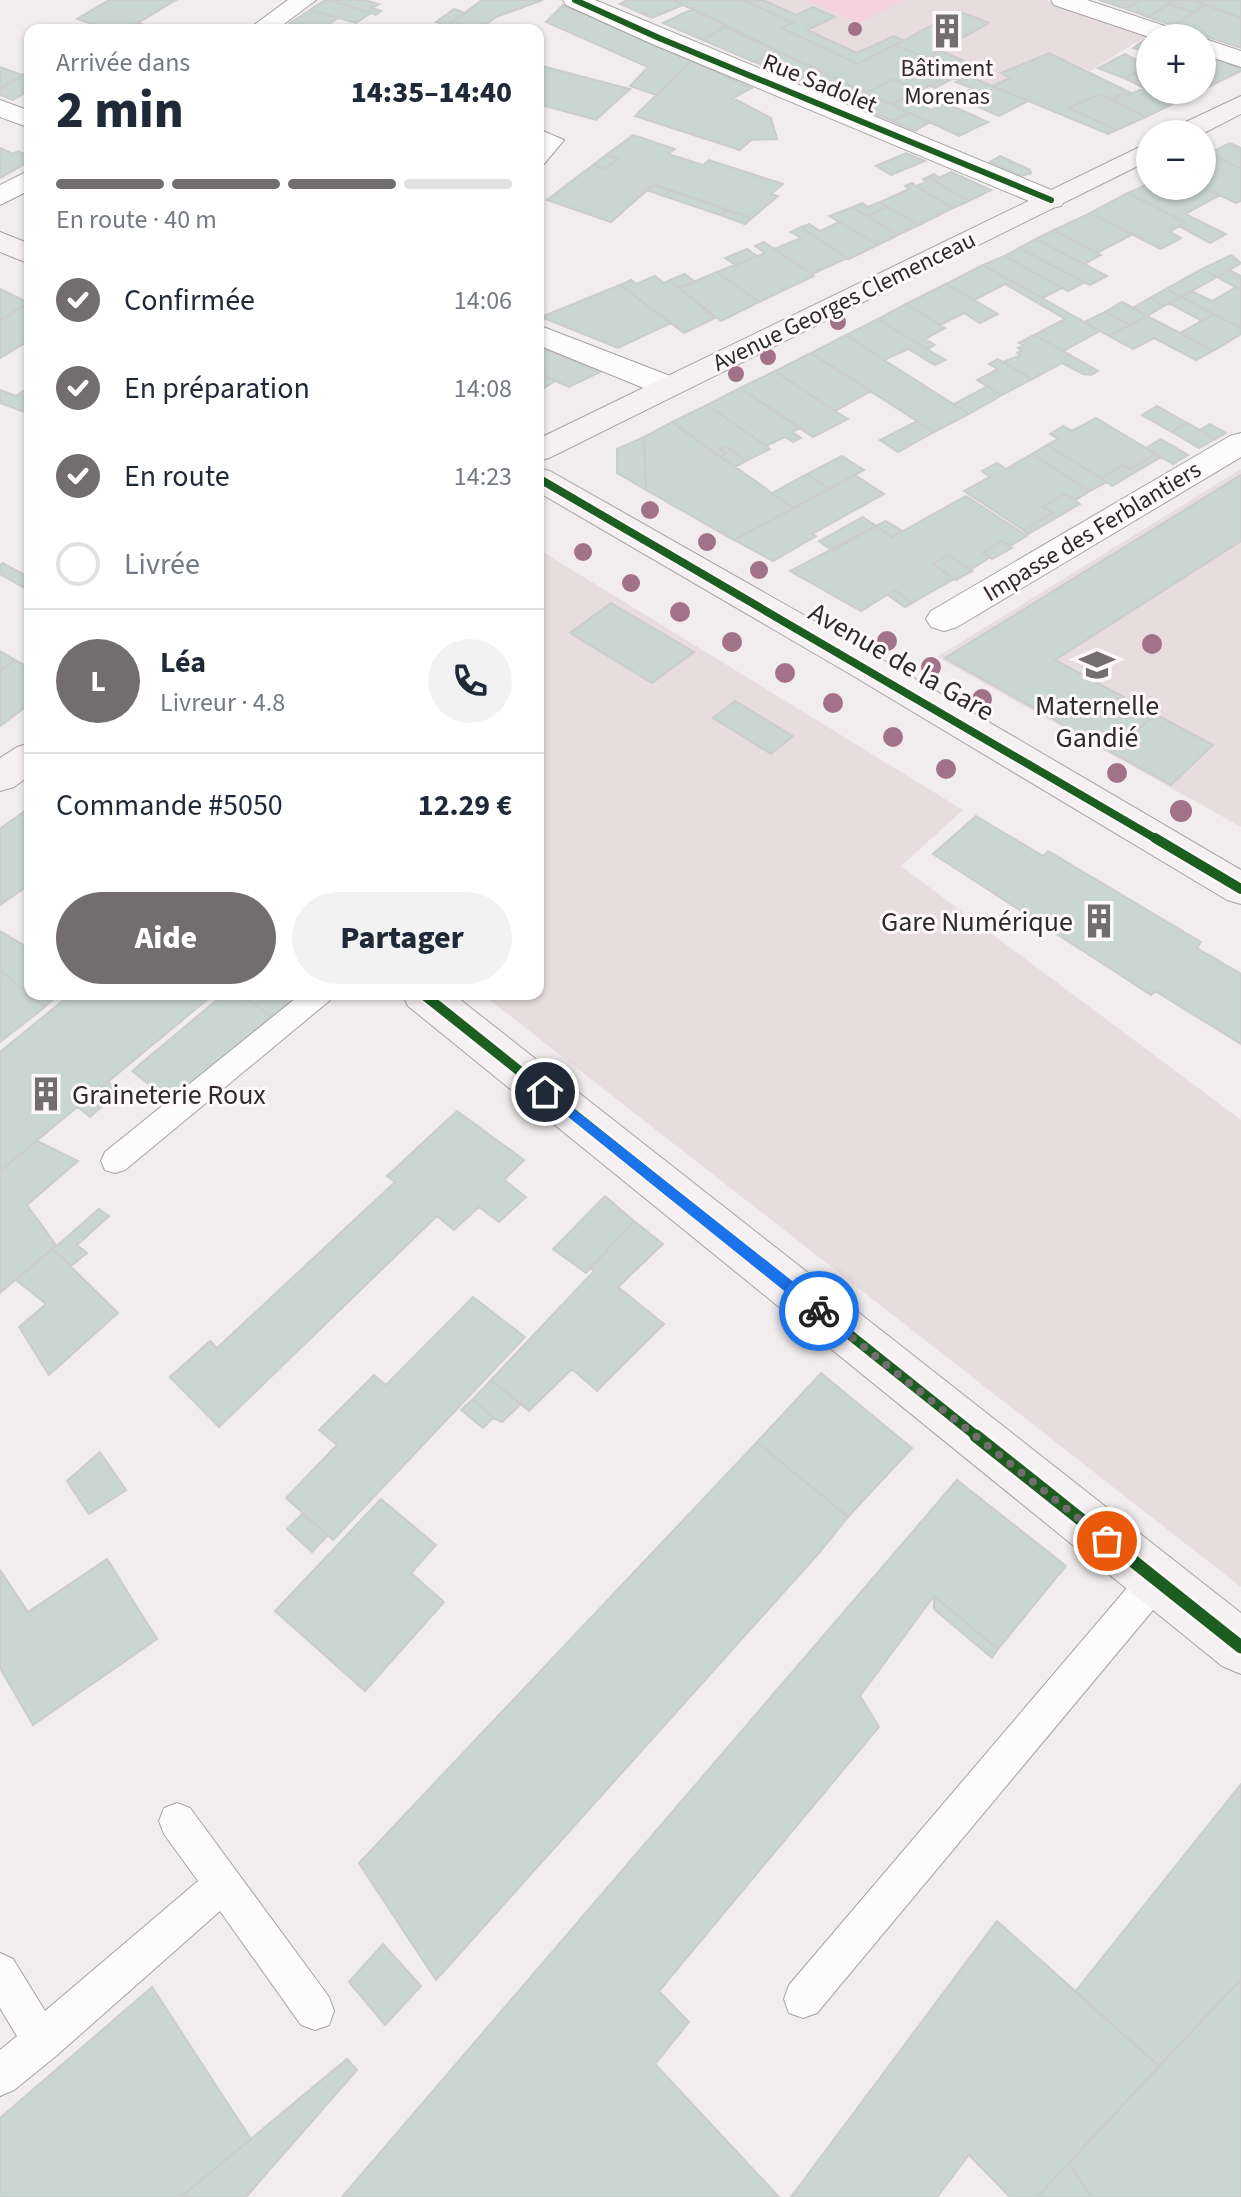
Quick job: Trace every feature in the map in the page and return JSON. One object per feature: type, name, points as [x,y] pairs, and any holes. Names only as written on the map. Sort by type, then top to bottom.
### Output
[{"type":"street","points":[[268,24],[304,0]]},
{"type":"street","name":"Rue Sadolet","points":[[575,0],[659,38],[1051,200]]},
{"type":"street","points":[[1063,0],[1136,24]]},
{"type":"street","points":[[1216,51],[1241,59]]},
{"type":"street","points":[[1210,120],[1241,104]]},
{"type":"street","points":[[0,108],[24,118]]},
{"type":"street","name":"Avenue Georges Clemenceau","points":[[544,448],[1136,157]]},
{"type":"street","points":[[0,197],[24,182]]},
{"type":"street","points":[[0,241],[24,252]]},
{"type":"street","points":[[544,336],[667,386]]},
{"type":"street","name":"Impasse des Ferblantiers","points":[[944,619],[1241,443]]},
{"type":"street","name":"Avenue de la Gare","points":[[544,482],[863,665],[1241,889]]},
{"type":"street","name":"Avenue de la Gare","points":[[544,499],[577,501]]},
{"type":"street","points":[[431,1000],[1241,1647]]},
{"type":"lane","points":[[544,136],[555,140],[544,153]]},
{"type":"lane","points":[[115,1161],[313,1000]]},
{"type":"lane","points":[[803,1999],[1156,1580]]},
{"type":"lane","points":[[177,1821],[315,2011]]},
{"type":"lane","points":[[0,2076],[223,1884]]},
{"type":"lane","points":[[0,1972],[42,2042]]},
{"type":"shaded area","points":[[673,0],[1046,0],[1136,31],[1136,42],[1090,71],[1049,53],[1002,73],[1010,78],[992,86],[958,71],[920,91],[866,93]]},
{"type":"shaded area","points":[[805,0],[904,0],[860,23]]},
{"type":"shaded area","name":"Maternelle Gandié","points":[[1241,469],[1241,827],[937,657]]},
{"type":"shaded area","points":[[544,553],[963,810],[901,866],[1241,1120],[1241,1587],[490,1000],[544,1000]]},
{"type":"building","points":[[109,0],[176,0],[138,23],[141,24],[93,24],[77,19]]},
{"type":"building","points":[[325,0],[371,13],[356,23],[310,10]]},
{"type":"building","points":[[330,0],[364,0],[379,4],[372,8],[381,11],[376,15]]},
{"type":"building","points":[[482,0],[543,0],[496,17],[487,24],[450,24]]},
{"type":"building","points":[[627,0],[673,0],[683,5],[652,18],[620,4]]},
{"type":"building","points":[[673,0],[743,0],[793,23],[781,28],[858,64],[895,45],[958,71],[920,91],[893,79],[866,93]]},
{"type":"building","points":[[743,0],[763,0],[796,15],[813,7],[835,17],[807,30],[857,53],[894,36],[904,40],[858,64],[781,28],[793,23]]},
{"type":"building","points":[[1099,0],[1140,0],[1126,9]]},
{"type":"building","points":[[1140,0],[1174,0],[1148,17],[1126,9]]},
{"type":"building","points":[[1174,0],[1194,0],[1206,5],[1193,12],[1169,4]]},
{"type":"building","points":[[1194,0],[1241,0],[1241,18],[1206,5]]},
{"type":"building","points":[[1169,4],[1193,12],[1177,24],[1148,17]]},
{"type":"building","points":[[563,5],[691,61],[657,95],[630,86],[648,67],[546,22]]},
{"type":"building","points":[[1206,5],[1241,18],[1241,48],[1216,40],[1216,24],[1177,24]]},
{"type":"building","points":[[454,9],[465,13],[450,24],[436,22]]},
{"type":"building","points":[[692,9],[726,25],[703,40],[663,23]]},
{"type":"building","points":[[310,10],[338,18],[329,24],[290,23]]},
{"type":"building","name":"Bâtiment Morenas","points":[[958,11],[989,23],[927,58],[895,45]]},
{"type":"building","points":[[724,27],[775,50],[754,62],[703,40]]},
{"type":"building","points":[[775,50],[866,93],[847,102],[755,62]]},
{"type":"building","points":[[941,51],[981,68],[967,75],[927,58]]},
{"type":"building","points":[[1049,53],[1131,93],[1114,97],[1117,99],[1114,101],[1100,94],[1068,108],[1117,130],[1108,134],[992,86],[1010,78],[1001,73]]},
{"type":"building","points":[[1125,54],[1136,60],[1136,73],[1124,78],[1098,68]]},
{"type":"building","points":[[1216,59],[1241,68],[1241,71],[1216,83]]},
{"type":"building","points":[[691,61],[752,88],[733,98],[771,118],[777,139],[751,140],[740,150],[635,116]]},
{"type":"building","points":[[0,67],[22,75],[0,89]]},
{"type":"building","points":[[544,67],[630,89],[596,120],[544,106]]},
{"type":"building","points":[[958,71],[971,77],[959,81],[954,78],[935,88],[930,86]]},
{"type":"building","points":[[1136,73],[1136,84],[1124,78]]},
{"type":"building","points":[[24,74],[24,94],[13,100],[0,95],[0,89]]},
{"type":"building","points":[[971,77],[1028,101],[999,116],[957,98],[972,88],[956,82]]},
{"type":"building","points":[[893,79],[920,91],[891,104],[866,93]]},
{"type":"building","points":[[1136,92],[1136,104],[1173,104],[1146,117],[1114,101],[1117,99],[1114,97],[1124,93],[1128,95]]},
{"type":"building","points":[[866,93],[909,113],[892,121],[847,102]]},
{"type":"building","points":[[1100,94],[1146,117],[1117,130],[1068,108]]},
{"type":"building","points":[[906,97],[931,110],[946,103],[988,122],[959,136],[891,104]]},
{"type":"building","points":[[909,113],[930,122],[915,131],[892,121]]},
{"type":"building","points":[[633,135],[675,149],[668,154],[703,165],[709,160],[783,184],[771,194],[778,196],[752,218],[653,185],[611,222],[547,200],[593,165],[604,169],[618,159],[606,155]]},
{"type":"building","points":[[1230,143],[1241,148],[1241,169],[1216,156],[1216,150]]},
{"type":"building","points":[[0,148],[13,154],[18,151],[24,154],[24,164],[0,178]]},
{"type":"building","points":[[906,153],[925,161],[891,175],[876,166]]},
{"type":"building","points":[[606,155],[618,159],[604,169],[593,165]]},
{"type":"building","points":[[1000,156],[1031,173],[1022,176],[990,162]]},
{"type":"building","points":[[1216,156],[1241,169],[1241,201],[1236,203],[1216,194]]},
{"type":"building","points":[[951,172],[991,190],[969,201],[928,177],[934,174],[939,178]]},
{"type":"building","points":[[928,177],[969,201],[953,208],[916,186],[927,182],[923,179]]},
{"type":"building","points":[[912,183],[953,208],[919,225],[880,202],[909,189],[905,186]]},
{"type":"building","points":[[653,185],[671,190],[664,196],[646,190]]},
{"type":"building","points":[[671,190],[727,210],[720,215],[664,196]]},
{"type":"building","points":[[1128,193],[1136,200],[1185,222],[1170,232],[1181,238],[1161,249],[1090,213]]},
{"type":"building","points":[[1142,200],[1211,200],[1185,214],[1226,234],[1210,243],[1179,226],[1185,222]]},
{"type":"building","points":[[880,202],[887,207],[867,216],[853,207],[862,203],[868,207]]},
{"type":"building","points":[[853,207],[898,235],[878,245],[829,216]]},
{"type":"building","points":[[887,207],[919,225],[898,235],[867,216]]},
{"type":"building","points":[[727,210],[752,218],[745,224],[720,215]]},
{"type":"building","points":[[1090,213],[1133,234],[1097,253],[1054,230]]},
{"type":"building","points":[[840,222],[878,245],[849,259],[801,227],[809,224],[820,231]]},
{"type":"building","points":[[801,227],[847,258],[812,274],[774,249],[801,238],[791,232]]},
{"type":"building","points":[[1054,230],[1101,255],[1084,264],[1036,239]]},
{"type":"building","points":[[1036,239],[1107,276],[1090,285],[1019,248]]},
{"type":"building","points":[[764,242],[814,276],[759,302],[717,272],[765,253],[755,246]]},
{"type":"building","points":[[1019,248],[1085,282],[1068,291],[1004,256]]},
{"type":"building","points":[[747,249],[757,256],[736,265],[725,258]]},
{"type":"building","points":[[1231,255],[1241,263],[1217,277],[1202,269]]},
{"type":"building","points":[[1004,256],[1062,288],[1042,298],[983,265]]},
{"type":"building","points":[[983,265],[1100,331],[1063,351],[1034,335],[1065,319],[1005,284],[974,300],[946,284]]},
{"type":"building","points":[[1202,269],[1217,277],[1181,297],[1166,289]]},
{"type":"building","points":[[1229,270],[1241,276],[1241,290],[1217,277]]},
{"type":"building","points":[[717,272],[759,302],[721,321],[679,288]]},
{"type":"building","points":[[685,274],[695,282],[679,288],[670,280]]},
{"type":"building","points":[[655,276],[664,283],[670,280],[715,318],[684,333],[620,285],[631,280],[636,284]]},
{"type":"building","points":[[946,284],[998,314],[980,323],[964,313],[940,325],[906,304]]},
{"type":"building","points":[[620,285],[671,323],[618,348],[544,316]]},
{"type":"building","points":[[1236,287],[1241,290],[1241,328],[1181,297],[1191,291],[1212,301]]},
{"type":"building","points":[[0,289],[24,301],[24,306],[0,320]]},
{"type":"building","points":[[1166,289],[1181,297],[1164,306],[1150,298]]},
{"type":"building","points":[[1181,297],[1214,314],[1202,321],[1169,303]]},
{"type":"building","points":[[1150,298],[1164,306],[1147,316],[1133,308]]},
{"type":"building","points":[[1122,302],[1147,316],[1130,325],[1105,312]]},
{"type":"building","points":[[906,304],[945,328],[925,339],[935,345],[927,349],[878,319]]},
{"type":"building","points":[[24,306],[24,344],[0,358],[0,320]]},
{"type":"building","points":[[1105,312],[1130,325],[1109,336],[1084,322]]},
{"type":"building","points":[[1214,314],[1241,328],[1241,334],[1213,351],[1180,333]]},
{"type":"building","points":[[1147,316],[1213,351],[1196,360],[1154,338],[1133,349],[1109,336]]},
{"type":"building","points":[[878,319],[945,360],[935,365],[908,349],[884,360],[846,335]]},
{"type":"building","points":[[846,335],[969,414],[934,432],[811,353]]},
{"type":"building","points":[[1034,335],[1098,371],[1091,375],[1083,374],[1062,363],[1032,379],[1003,362],[1021,355],[1017,353],[1022,350],[1018,348],[1023,345],[1019,343]]},
{"type":"building","points":[[544,349],[600,372],[569,387],[544,376]]},
{"type":"building","points":[[811,353],[871,391],[835,411],[775,371]]},
{"type":"building","points":[[998,359],[1032,379],[1002,395],[977,380],[998,369],[989,364]]},
{"type":"building","points":[[775,371],[848,419],[813,437],[740,388]]},
{"type":"building","points":[[544,376],[555,381],[544,388]]},
{"type":"building","points":[[988,386],[1002,395],[969,414],[954,404]]},
{"type":"building","points":[[740,388],[800,428],[792,432],[801,438],[793,442],[785,437],[766,446],[707,405]]},
{"type":"building","points":[[0,390],[16,396],[24,390],[24,412],[0,403]]},
{"type":"building","points":[[707,405],[770,449],[746,461],[726,446],[720,449],[726,453],[720,457],[672,422]]},
{"type":"building","points":[[1157,406],[1187,423],[1172,432],[1142,415]]},
{"type":"building","points":[[1096,418],[1156,454],[1130,469],[1123,465],[1101,478],[1047,445],[1058,439],[1050,434],[1063,426],[1072,431]]},
{"type":"building","points":[[917,421],[934,432],[898,452],[880,440]]},
{"type":"building","points":[[672,422],[794,508],[734,540],[646,490],[644,437]]},
{"type":"building","points":[[1187,423],[1215,439],[1199,448],[1172,432]]},
{"type":"building","points":[[1210,424],[1226,433],[1215,439],[1200,430]]},
{"type":"building","points":[[644,437],[646,490],[617,473],[617,449]]},
{"type":"building","points":[[1161,439],[1188,455],[1173,464],[1146,448]]},
{"type":"building","points":[[1047,445],[1106,482],[1090,491],[1032,454]]},
{"type":"building","points":[[726,446],[746,461],[735,467],[720,457],[726,453],[720,449]]},
{"type":"building","points":[[1032,454],[1090,491],[1075,500],[1065,494],[1043,507],[1053,513],[1023,530],[964,491],[990,477],[982,471],[997,463],[1006,469]]},
{"type":"building","points":[[1156,454],[1161,457],[1112,486],[1101,478],[1123,465],[1130,469]]},
{"type":"building","points":[[842,456],[864,470],[829,489],[807,474]]},
{"type":"building","points":[[807,474],[829,489],[794,508],[772,493]]},
{"type":"building","points":[[855,475],[884,494],[812,534],[816,536],[773,561],[734,540]]},
{"type":"building","points":[[1241,475],[1241,541],[1055,660],[1155,714],[1113,753],[945,658]]},
{"type":"building","points":[[1065,494],[1080,504],[1028,534],[1023,530],[1053,513],[1043,507]]},
{"type":"building","points":[[966,496],[1027,536],[1010,546],[1002,541],[983,553],[990,557],[970,570],[949,555],[933,564],[954,579],[912,603],[895,590],[861,611],[790,571],[876,526],[892,537]]},
{"type":"building","points":[[863,517],[876,526],[833,551],[819,541]]},
{"type":"building","points":[[886,521],[902,531],[892,537],[876,526]]},
{"type":"building","points":[[1002,541],[1012,548],[992,559],[983,553]]},
{"type":"building","points":[[949,555],[972,571],[956,580],[933,564]]},
{"type":"building","points":[[3,563],[24,575],[24,588],[0,574]]},
{"type":"building","points":[[895,590],[912,603],[905,607],[888,595]]},
{"type":"building","points":[[611,603],[694,652],[652,683],[570,633]]},
{"type":"building","points":[[0,651],[15,660],[0,671]]},
{"type":"building","points":[[15,660],[24,665],[24,708],[0,726],[0,671]]},
{"type":"building","points":[[735,701],[793,736],[771,754],[713,718]]},
{"type":"building","points":[[1155,714],[1213,745],[1171,785],[1113,753]]},
{"type":"building","points":[[24,811],[24,888],[0,905],[0,829]]},
{"type":"building","name":"Gare Numérique","points":[[976,816],[1043,856],[1048,851],[1201,942],[1197,948],[1241,974],[1241,1044],[1155,991],[1151,995],[933,854]]},
{"type":"building","points":[[0,931],[24,945],[24,990],[0,970]]},
{"type":"building","points":[[0,970],[24,990],[24,1000],[36,1000],[45,1007],[0,1042]]},
{"type":"building","points":[[36,1000],[53,1000],[45,1007]]},
{"type":"building","name":"Graineterie Roux","points":[[64,1000],[207,1000],[0,1171],[0,1052]]},
{"type":"building","points":[[217,1000],[248,1000],[275,1019],[174,1104],[132,1071]]},
{"type":"building","points":[[248,1000],[298,1000],[275,1019]]},
{"type":"building","points":[[108,1082],[120,1091],[90,1117],[78,1107]]},
{"type":"building","points":[[457,1111],[524,1160],[504,1180],[526,1197],[499,1222],[479,1207],[454,1230],[437,1216],[219,1427],[170,1377],[210,1341],[217,1348],[395,1182],[387,1176]]},
{"type":"building","points":[[37,1141],[78,1161],[27,1205],[56,1245],[0,1293],[0,1171]]},
{"type":"building","points":[[605,1196],[634,1221],[586,1273],[553,1249]]},
{"type":"building","points":[[99,1209],[109,1216],[77,1245],[87,1253],[71,1266],[53,1249]]},
{"type":"building","points":[[634,1221],[663,1244],[618,1287],[664,1324],[597,1391],[572,1369],[529,1411],[491,1380],[594,1271],[590,1268]]},
{"type":"building","points":[[53,1249],[118,1313],[49,1375],[19,1327],[46,1304],[16,1280]]},
{"type":"building","points":[[473,1297],[525,1337],[333,1540],[286,1498],[337,1445],[319,1430],[374,1375],[386,1385]]},
{"type":"building","points":[[821,1373],[912,1448],[848,1517],[757,1442]]},
{"type":"building","points":[[491,1380],[521,1404],[502,1422],[493,1418],[473,1399]]},
{"type":"building","points":[[473,1399],[493,1418],[483,1428],[461,1410]]},
{"type":"building","points":[[757,1442],[848,1517],[436,1980],[359,1863]]},
{"type":"building","points":[[100,1452],[126,1490],[89,1514],[67,1481]]},
{"type":"building","points":[[957,1480],[1066,1566],[998,1649],[934,1596],[860,1696],[879,1727],[659,1991],[689,2022],[655,2064],[779,2197],[342,2197]]},
{"type":"building","points":[[381,1499],[436,1545],[411,1573],[444,1602],[365,1691],[275,1611]]},
{"type":"building","points":[[302,1514],[328,1535],[312,1552],[287,1529]]},
{"type":"building","points":[[107,1559],[157,1639],[33,1725],[0,1668],[0,1570],[28,1612]]},
{"type":"building","points":[[934,1596],[998,1649],[992,1658],[934,1609]]},
{"type":"building","points":[[1241,1784],[1241,1979],[1159,2066],[1075,1992]]},
{"type":"building","points":[[997,1921],[1159,2066],[1037,2197],[1010,2197],[969,2155],[937,2197],[791,2197]]},
{"type":"building","points":[[383,1944],[421,1986],[385,2025],[349,1982]]},
{"type":"building","points":[[1241,1979],[1241,2197],[1091,2197],[1069,2163]]},
{"type":"building","points":[[152,1987],[251,2139],[181,2197],[0,2197],[0,2118]]},
{"type":"building","points":[[347,2059],[357,2070],[246,2197],[181,2197]]},
{"type":"building","points":[[1069,2163],[1091,2197],[1037,2197]]},
{"type":"cycle path","points":[[575,0],[659,38],[1051,200]]},
{"type":"cycle path","points":[[544,481],[863,665],[1241,889]]},
{"type":"cycle path","points":[[431,1000],[1241,1647]]},
{"type":"way so far","points":[[819,1311],[1107,1541]]},
{"type":"place","name":"Bâtiment Morenas","points":[[947,31]]},
{"type":"place","name":"Maternelle Gandié","points":[[1097,665]]},
{"type":"place","name":"Gare Numérique","points":[[1099,921]]},
{"type":"place","name":"Graineterie Roux","points":[[46,1094]]},
{"type":"route","points":[[545,1092],[819,1311]]}]
